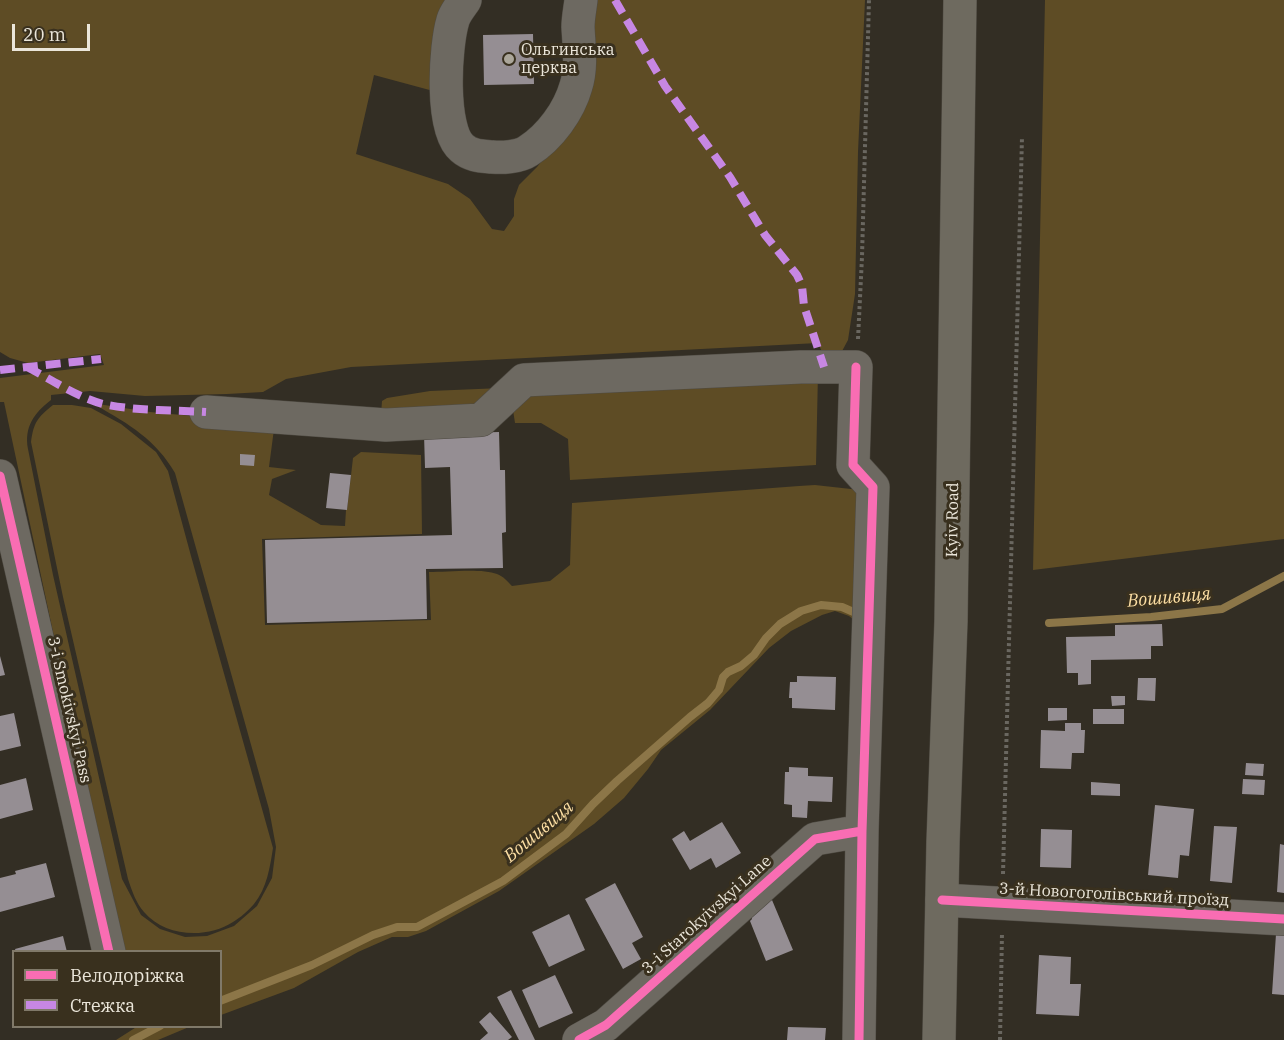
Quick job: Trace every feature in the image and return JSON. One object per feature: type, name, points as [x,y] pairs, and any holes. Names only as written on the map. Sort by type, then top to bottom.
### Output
[{"type":"main road","name":"Kyiv Road","points":[[939,1040],[951,621],[960,0]]},
{"type":"street","points":[[465,0],[454,18],[447,51],[447,90],[451,131],[461,147],[475,156],[501,157],[526,152],[543,139],[563,115],[577,86],[581,57],[578,25],[581,0]]},
{"type":"street","points":[[206,412],[386,425],[481,420],[524,380],[801,367],[856,367],[853,465],[873,488],[862,831],[859,1040]]},
{"type":"street","name":"3-i Smokivskyi Pass","points":[[0,476],[109,950]]},
{"type":"street","name":"3-i Starokyivskyi Lane","points":[[598,1035],[815,839],[862,831]]},
{"type":"street","name":"3-й Новогоголівський проїзд","points":[[942,900],[1284,919]]},
{"type":"path","points":[[856,367],[862,257],[868,0]]},
{"type":"path","points":[[1000,1040],[1022,137]]},
{"type":"shaded area","points":[[0,0],[455,0],[437,92],[374,75],[356,154],[448,184],[470,199],[492,229],[504,231],[514,216],[514,199],[519,185],[537,167],[569,127],[589,0],[865,0],[858,152],[855,294],[848,340],[841,353],[822,352],[818,343],[351,367],[286,379],[263,392],[145,396],[90,391],[51,395],[51,400],[35,415],[29,427],[28,449],[53,575],[122,879],[141,915],[160,929],[185,937],[207,936],[234,926],[257,906],[272,878],[276,847],[269,809],[175,473],[168,461],[150,442],[131,426],[97,406],[98,404],[203,417],[274,429],[269,467],[296,470],[272,479],[269,495],[321,525],[345,526],[353,458],[361,452],[421,455],[422,534],[262,539],[265,625],[431,620],[429,572],[491,572],[501,576],[512,586],[550,581],[570,565],[572,503],[815,485],[860,490],[854,620],[835,611],[791,631],[769,648],[710,710],[661,750],[624,798],[594,824],[499,891],[426,931],[408,937],[392,937],[358,952],[294,988],[222,1015],[222,950],[124,950],[86,787],[4,402],[0,402],[0,378],[104,365],[100,354],[28,363],[10,358],[0,352]]},
{"type":"shaded area","points":[[1045,0],[1284,0],[1284,539],[1033,570]]},
{"type":"shaded area","points":[[818,373],[816,465],[570,480],[568,439],[541,423],[515,423],[513,410],[519,390]]},
{"type":"shaded area","points":[[502,388],[480,408],[381,415],[382,401],[387,398],[430,391]]},
{"type":"shaded area","points":[[53,405],[91,408],[121,424],[156,452],[168,471],[273,848],[265,884],[254,904],[236,920],[211,931],[187,933],[163,927],[144,912],[128,879],[63,597],[31,442],[37,421]]},
{"type":"shaded area","points":[[135,1028],[187,1028],[158,1040],[116,1040]]},
{"type":"building","name":"Ольгинська церква","points":[[533,34],[534,84],[484,85],[483,35]]},
{"type":"building","points":[[499,432],[500,470],[505,470],[506,532],[502,533],[503,568],[426,569],[427,619],[267,623],[265,540],[452,535],[450,467],[425,468],[424,434]]},
{"type":"building","points":[[240,454],[255,455],[254,466],[240,465]]},
{"type":"building","points":[[330,473],[351,475],[347,510],[326,508]]},
{"type":"building","points":[[1162,624],[1163,646],[1151,646],[1151,659],[1091,660],[1091,684],[1078,685],[1078,673],[1067,673],[1066,637],[1115,636],[1115,625]]},
{"type":"building","points":[[0,656],[5,675],[0,676]]},
{"type":"building","points":[[797,676],[836,677],[835,710],[792,708],[792,698],[789,698],[790,682],[797,682]]},
{"type":"building","points":[[1138,678],[1156,678],[1155,701],[1137,700]]},
{"type":"building","points":[[1111,696],[1125,696],[1125,705],[1112,706]]},
{"type":"building","points":[[1048,708],[1067,708],[1067,720],[1048,721]]},
{"type":"building","points":[[1093,709],[1124,709],[1124,724],[1093,724]]},
{"type":"building","points":[[14,713],[21,746],[0,751],[0,716]]},
{"type":"building","points":[[1065,723],[1081,723],[1081,730],[1085,730],[1084,753],[1072,753],[1071,769],[1040,768],[1041,730],[1065,731]]},
{"type":"building","points":[[1246,763],[1264,764],[1263,776],[1245,775]]},
{"type":"building","points":[[789,767],[808,768],[808,776],[833,777],[832,802],[808,801],[807,818],[792,817],[792,805],[784,804],[785,772],[789,772]]},
{"type":"building","points":[[26,778],[33,810],[0,819],[0,785]]},
{"type":"building","points":[[1243,779],[1265,780],[1264,795],[1242,794]]},
{"type":"building","points":[[1091,782],[1120,784],[1120,796],[1091,795]]},
{"type":"building","points":[[1155,805],[1194,809],[1189,856],[1180,855],[1178,878],[1148,875]]},
{"type":"building","points":[[722,822],[741,853],[716,868],[711,858],[690,870],[672,839],[684,831],[690,841]]},
{"type":"building","points":[[1214,826],[1237,827],[1232,883],[1210,881]]},
{"type":"building","points":[[1041,829],[1072,830],[1071,868],[1040,867]]},
{"type":"building","points":[[1280,844],[1284,845],[1284,893],[1277,892]]},
{"type":"building","points":[[46,863],[55,897],[0,912],[0,878],[16,874],[15,871]]},
{"type":"building","points":[[615,883],[643,937],[632,943],[641,959],[623,969],[585,899]]},
{"type":"building","points":[[772,900],[793,950],[766,961],[750,921],[752,919],[749,910]]},
{"type":"building","points":[[569,914],[585,950],[549,967],[532,932]]},
{"type":"building","points":[[1276,934],[1284,934],[1284,995],[1272,994]]},
{"type":"building","points":[[63,936],[66,950],[15,950]]},
{"type":"building","points":[[1039,955],[1071,957],[1070,984],[1081,984],[1079,1016],[1036,1014]]},
{"type":"building","points":[[555,975],[573,1013],[539,1028],[522,990]]},
{"type":"building","points":[[511,990],[535,1040],[519,1040],[497,997]]},
{"type":"building","points":[[490,1012],[512,1037],[508,1040],[480,1040],[488,1033],[479,1022]]},
{"type":"building","points":[[788,1027],[826,1028],[825,1040],[787,1040]]},
{"type":"waterway","name":"Вошивиця","points":[[1049,623],[1151,617],[1222,609],[1284,576]]},
{"type":"waterway","name":"Вошивиця","points":[[222,1000],[312,965],[373,935],[397,927],[417,927],[503,881],[566,834],[617,781],[708,703],[719,690],[723,677],[754,655],[780,624],[801,611],[821,605],[842,607],[858,614]]},
{"type":"waterway","name":"Вошивиця","points":[[133,1040],[156,1028]]},
{"type":"marked path","points":[[615,0],[665,86],[730,177],[765,235],[797,275],[802,286],[804,306],[824,367]]},
{"type":"marked path","points":[[0,370],[101,359]]},
{"type":"marked path","points":[[27,367],[74,393],[103,404],[141,409],[206,412]]},
{"type":"cycle path","points":[[856,367],[853,465],[873,487],[862,831],[859,1040]]},
{"type":"cycle path","points":[[0,476],[109,950]]},
{"type":"cycle path","points":[[579,1040],[606,1025],[815,839],[862,831]]},
{"type":"cycle path","points":[[942,900],[1284,919]]},
{"type":"place","name":"Ольгинська церква","points":[[509,59]]}]
